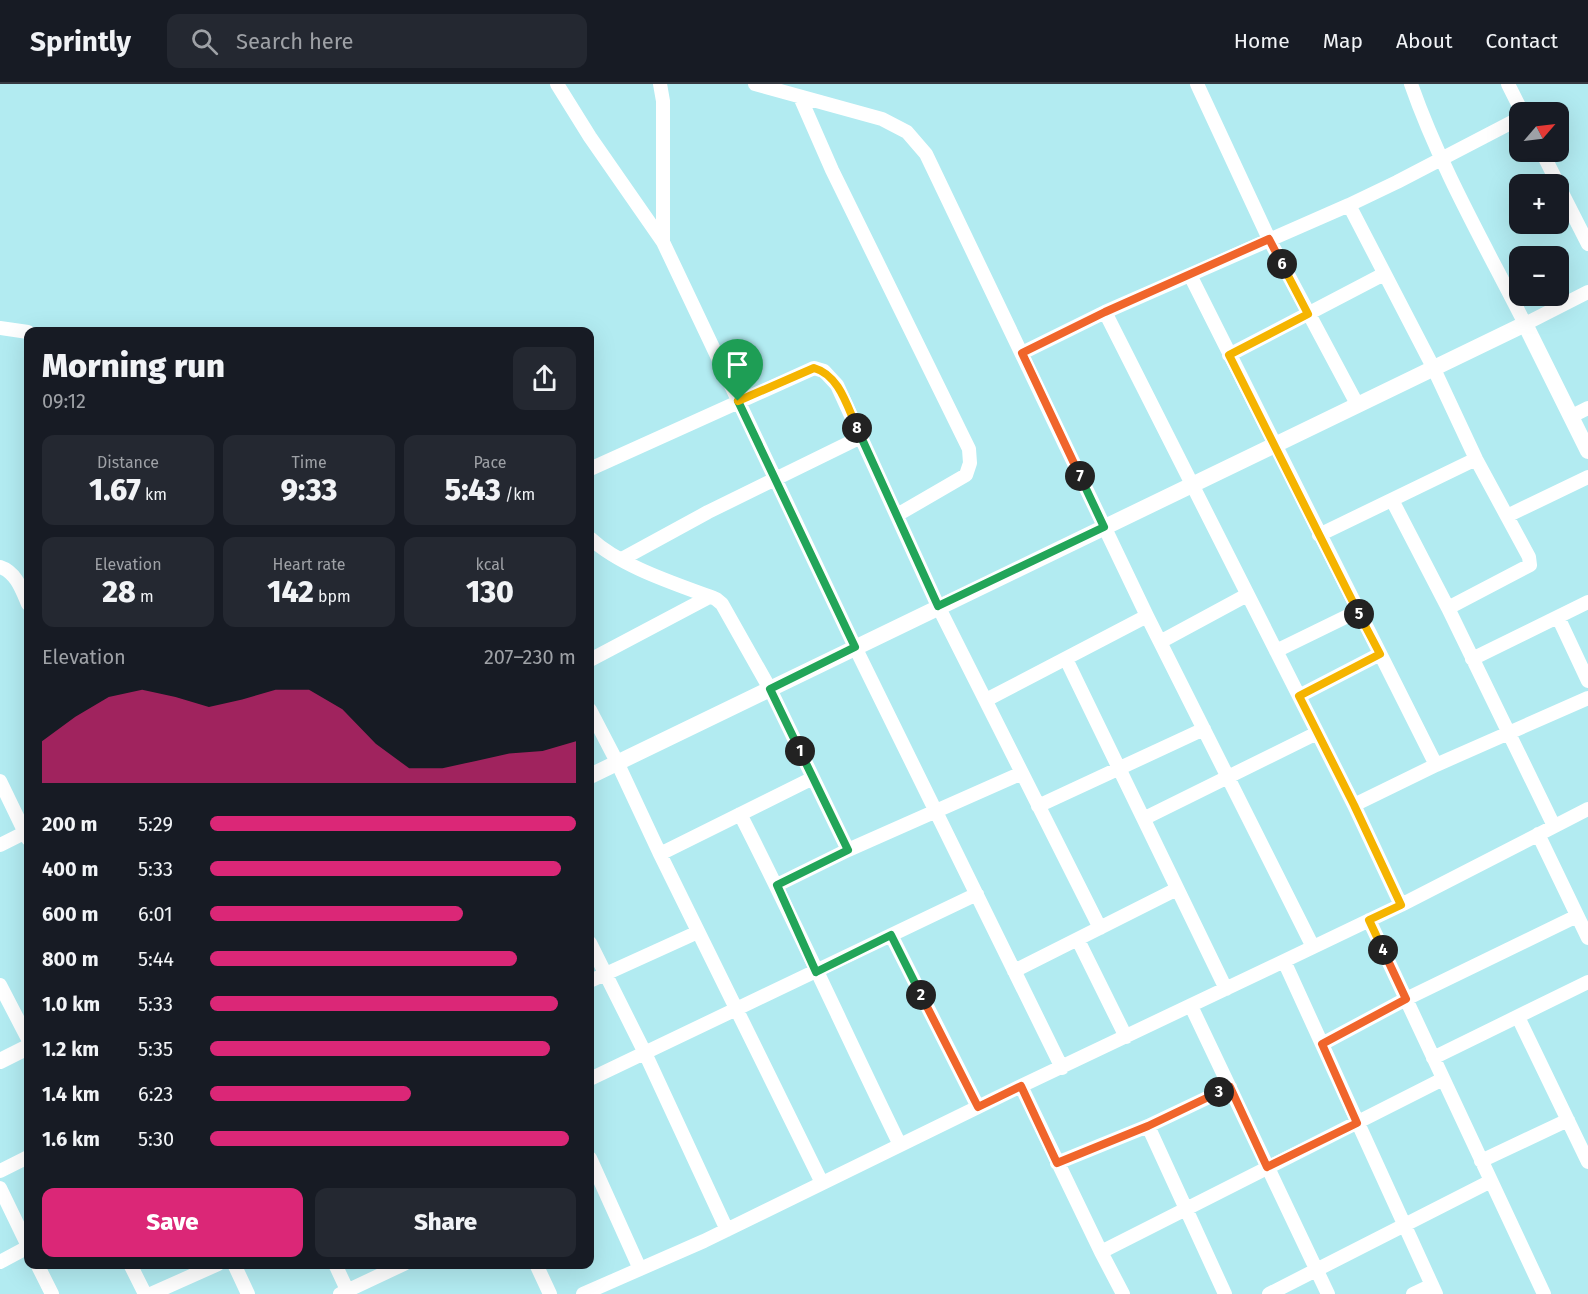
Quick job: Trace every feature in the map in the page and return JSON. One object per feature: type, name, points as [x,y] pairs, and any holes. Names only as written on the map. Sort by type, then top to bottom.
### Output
[{"type":"street","points":[[557,84],[590,137],[663,242],[855,647],[1062,1068]]},
{"type":"street","points":[[660,84],[663,101],[663,242]]},
{"type":"street","points":[[755,84],[882,119],[908,132],[926,154],[1147,616],[1313,947]]},
{"type":"street","points":[[1197,84],[1269,239],[1357,404]]},
{"type":"street","points":[[1411,84],[1421,115],[1441,159],[1588,451]]},
{"type":"street","points":[[1508,84],[1517,102]]},
{"type":"street","points":[[800,97],[832,170],[969,449],[970,463],[966,475],[897,515]]},
{"type":"street","points":[[1022,353],[1105,312],[1349,205],[1509,124]]},
{"type":"street","points":[[1349,205],[1433,367],[1476,459],[1529,557],[1530,565],[1448,608]]},
{"type":"street","points":[[1569,207],[1588,244]]},
{"type":"street","points":[[1229,355],[1384,274]]},
{"type":"street","points":[[1190,275],[1436,765]]},
{"type":"street","points":[[594,774],[1588,292]]},
{"type":"street","points":[[1105,312],[1354,805],[1401,905]]},
{"type":"street","points":[[0,328],[24,331]]},
{"type":"street","points":[[594,467],[814,368],[824,371],[837,385],[938,606],[1100,928]]},
{"type":"street","points":[[1572,416],[1588,408]]},
{"type":"street","points":[[622,559],[708,512],[861,436]]},
{"type":"street","points":[[1320,535],[1476,459]]},
{"type":"street","points":[[1507,516],[1588,477]]},
{"type":"street","points":[[1392,500],[1448,608],[1554,826]]},
{"type":"street","points":[[594,546],[722,604],[770,689],[848,850]]},
{"type":"street","points":[[0,567],[7,569],[20,584],[24,594]]},
{"type":"street","points":[[1160,642],[1247,595]]},
{"type":"street","points":[[594,658],[709,597]]},
{"type":"street","points":[[1472,659],[1588,602]]},
{"type":"street","points":[[1276,651],[1358,611]]},
{"type":"street","points":[[986,700],[1147,616]]},
{"type":"street","points":[[1558,617],[1588,681]]},
{"type":"street","points":[[1299,696],[1380,654]]},
{"type":"street","points":[[1066,659],[1226,989]]},
{"type":"street","points":[[1354,805],[1436,765],[1588,698]]},
{"type":"street","points":[[594,718],[822,1183]]},
{"type":"street","points":[[1038,806],[1204,729]]},
{"type":"street","points":[[1145,818],[1317,733]]},
{"type":"street","points":[[777,885],[848,850],[1022,773]]},
{"type":"street","points":[[660,854],[813,778]]},
{"type":"street","points":[[0,781],[24,828]]},
{"type":"street","points":[[583,1294],[727,1230],[1021,1086],[1401,905],[1588,809]]},
{"type":"street","points":[[740,814],[777,885],[816,972],[900,1145]]},
{"type":"street","points":[[1538,834],[1588,938]]},
{"type":"street","points":[[0,845],[24,835]]},
{"type":"street","points":[[1014,971],[1177,889]]},
{"type":"street","points":[[594,1077],[976,894]]},
{"type":"street","points":[[1322,1044],[1406,999],[1577,916]]},
{"type":"street","points":[[1369,920],[1544,1294]]},
{"type":"street","points":[[594,979],[698,932]]},
{"type":"street","points":[[891,935],[978,1107]]},
{"type":"street","points":[[1078,940],[1126,1037]]},
{"type":"street","points":[[594,952],[645,1053],[727,1230]]},
{"type":"street","points":[[1284,961],[1434,1290],[1413,1294]]},
{"type":"street","points":[[1433,1058],[1588,982]]},
{"type":"street","points":[[0,985],[24,1031]]},
{"type":"street","points":[[1191,1006],[1328,1294]]},
{"type":"street","points":[[1518,1017],[1588,1162]]},
{"type":"street","points":[[0,1061],[24,1049]]},
{"type":"street","points":[[1101,1252],[1443,1079]]},
{"type":"street","points":[[1021,1086],[1123,1294]]},
{"type":"street","points":[[1057,1163],[1148,1126],[1230,1087]]},
{"type":"street","points":[[1481,1161],[1568,1120]]},
{"type":"street","points":[[1148,1126],[1219,1292]]},
{"type":"street","points":[[0,1171],[24,1159]]},
{"type":"street","points":[[594,1167],[640,1269]]},
{"type":"street","points":[[1269,1294],[1491,1181]]},
{"type":"street","points":[[0,1188],[24,1239]]},
{"type":"street","points":[[0,1262],[24,1249]]},
{"type":"street","points":[[40,1269],[52,1294]]},
{"type":"street","points":[[132,1269],[145,1294]]},
{"type":"street","points":[[152,1294],[207,1269]]},
{"type":"street","points":[[236,1269],[248,1294]]},
{"type":"street","points":[[337,1269],[345,1293],[394,1269]]},
{"type":"street","points":[[538,1269],[550,1294]]},
{"type":"route","points":[[1269,239],[1308,314],[1229,355],[1380,654],[1299,696],[1401,905],[1369,920],[1406,999],[1322,1044],[1357,1123],[1267,1167],[1230,1087],[1148,1126],[1057,1163],[1021,1086],[978,1107],[891,935],[816,972],[777,885],[848,850],[770,689],[855,647],[738,401],[814,368],[824,371],[837,385],[938,606],[1104,527],[1022,353],[1105,312],[1269,239]]}]
